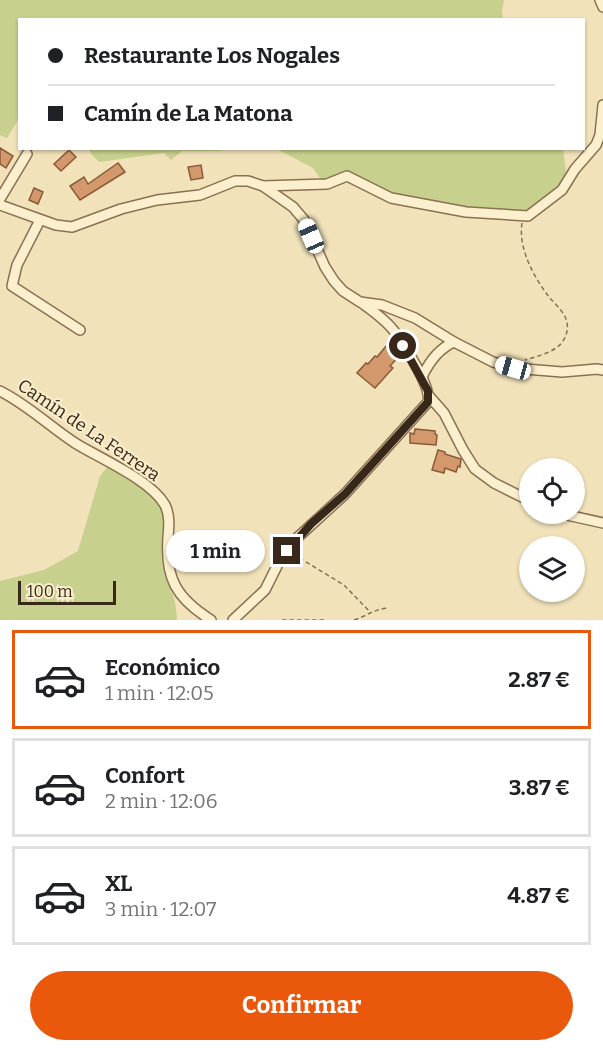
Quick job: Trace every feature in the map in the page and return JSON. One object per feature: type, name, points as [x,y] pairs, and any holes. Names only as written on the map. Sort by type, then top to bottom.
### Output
[{"type":"street","points":[[600,0],[603,7]]},
{"type":"street","points":[[0,205],[56,225],[72,227],[121,209],[157,200],[200,195],[235,181],[263,186],[327,184],[347,176],[392,198],[465,212],[524,217],[534,213],[562,190],[575,169],[596,144],[600,135],[603,105]]},
{"type":"street","points":[[0,200],[27,154]]},
{"type":"street","points":[[263,186],[293,207],[304,220],[325,267],[343,291],[384,320],[394,331],[422,377],[429,396],[444,413],[463,450],[476,469],[494,483],[519,496]]},
{"type":"street","points":[[40,220],[17,265],[12,286],[80,330]]},
{"type":"street","points":[[360,302],[382,305],[415,318],[493,362],[513,368],[562,372],[603,370]]},
{"type":"street","points":[[422,377],[439,351],[454,342]]},
{"type":"street","name":"Camín de La Ferrera","points":[[0,391],[28,407],[74,442],[111,462],[161,499],[168,513],[167,559],[176,590],[188,604],[211,620]]},
{"type":"street","points":[[233,620],[265,590],[287,551],[311,524],[353,485],[424,407],[429,396]]},
{"type":"street","points":[[585,519],[603,523]]},
{"type":"path","points":[[513,368],[519,362],[555,349],[566,336],[567,327],[564,316],[547,294],[525,253],[521,234],[524,217]]},
{"type":"path","points":[[287,551],[344,585],[370,612]]},
{"type":"path","points":[[354,620],[370,612],[388,608]]},
{"type":"path","points":[[282,620],[327,620]]},
{"type":"green space","points":[[0,0],[504,0],[503,18],[18,18],[18,120],[7,138],[0,135]]},
{"type":"green space","points":[[90,150],[222,150],[182,151],[171,160],[164,153],[99,162]]},
{"type":"green space","points":[[279,150],[563,150],[566,172],[562,190],[520,217],[391,198],[352,178],[324,184],[313,168]]},
{"type":"green space","points":[[110,464],[153,496],[164,513],[166,528],[163,561],[177,620],[0,620],[0,581],[44,570],[78,551],[100,476]]},
{"type":"building","points":[[0,148],[13,156],[6,168],[0,164]]},
{"type":"building","points":[[69,150],[76,157],[61,171],[54,164]]},
{"type":"building","points":[[118,163],[125,172],[80,200],[70,186],[84,177],[88,184]]},
{"type":"building","points":[[201,165],[203,178],[191,180],[188,167]]},
{"type":"building","points":[[34,188],[43,192],[38,204],[29,200]]},
{"type":"building","points":[[387,345],[400,355],[390,366],[393,368],[375,388],[357,373],[366,363],[368,364],[375,356],[377,357]]},
{"type":"building","points":[[415,429],[435,431],[436,445],[410,443],[410,433],[414,434]]},
{"type":"building","points":[[438,450],[461,459],[460,467],[458,466],[456,472],[445,468],[444,473],[432,470]]},
{"type":"route","points":[[287,551],[311,524],[345,494],[428,402],[428,391],[422,377],[403,346]]}]
